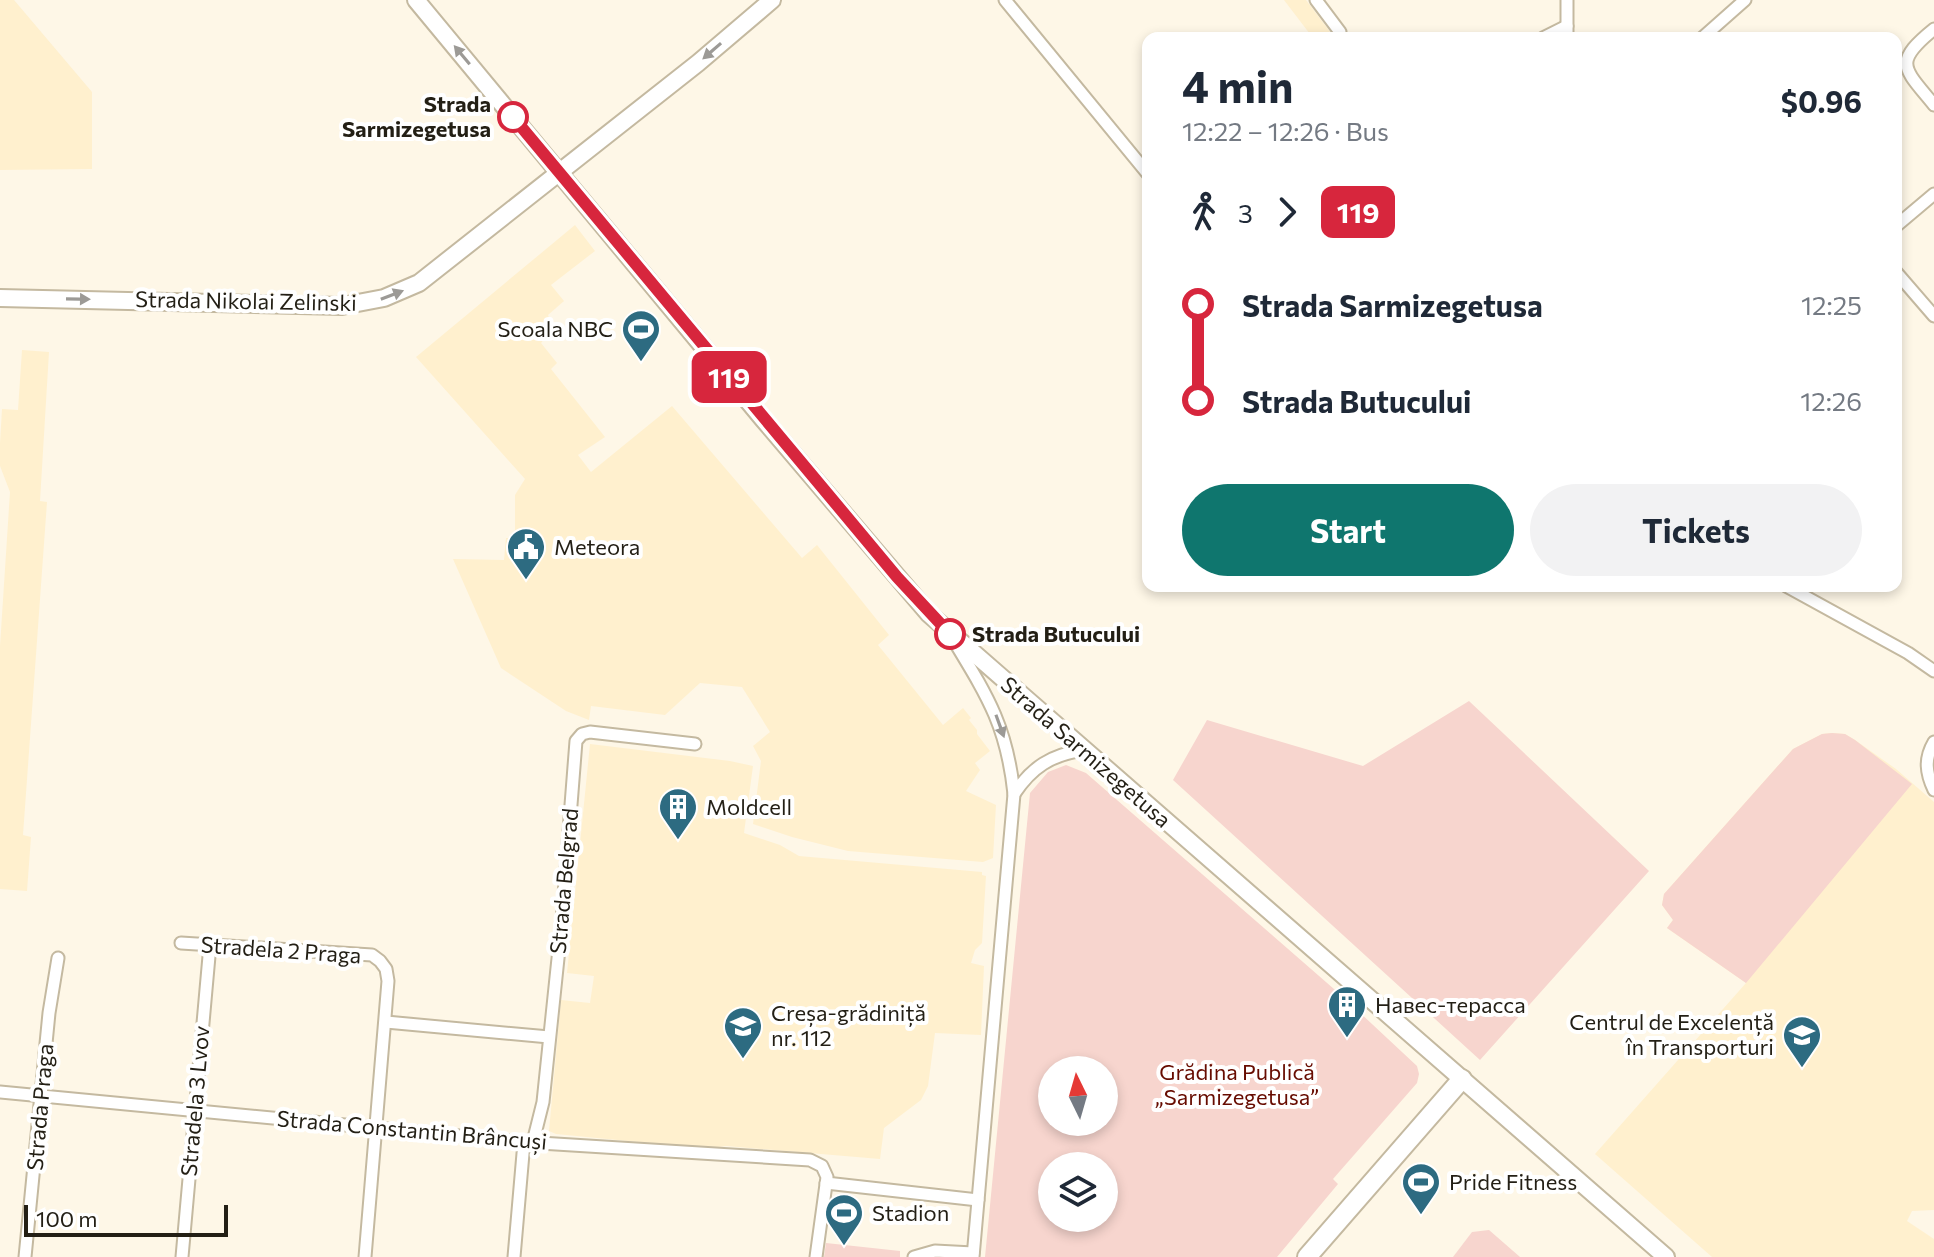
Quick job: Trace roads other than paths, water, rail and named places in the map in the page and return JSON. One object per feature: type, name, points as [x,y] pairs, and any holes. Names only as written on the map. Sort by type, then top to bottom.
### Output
[{"type":"main road","name":"Strada Sarmizegetusa","points":[[416,0],[897,577],[950,634],[1666,1257]]},
{"type":"main road","name":"Strada Nikolai Zelinski","points":[[0,298],[342,306],[371,302],[419,283],[698,63],[772,0]]},
{"type":"main road","points":[[1307,1257],[1462,1079]]},
{"type":"street","points":[[1005,0],[1142,167]]},
{"type":"street","points":[[1316,0],[1340,32]]},
{"type":"street","points":[[1567,0],[1567,32]]},
{"type":"street","points":[[1709,32],[1745,0]]},
{"type":"street","points":[[1934,29],[1908,52],[1906,61],[1910,74],[1934,105]]},
{"type":"street","points":[[1902,221],[1934,194]]},
{"type":"street","points":[[1902,279],[1934,316]]},
{"type":"street","points":[[1797,592],[1908,653],[1934,671]]},
{"type":"street","points":[[914,1257],[935,1251],[973,1255],[1014,794],[1002,728],[986,694],[950,634]]},
{"type":"street","name":"Strada Belgrad","points":[[514,1257],[528,1142],[543,1102],[578,738],[590,732],[695,744]]},
{"type":"street","points":[[1934,742],[1926,763],[1934,790]]},
{"type":"street","points":[[1014,794],[1026,776],[1042,762],[1062,753],[1083,750]]},
{"type":"street","name":"Stradela 2 Praga","points":[[181,943],[372,955],[386,969],[386,1022]]},
{"type":"street","name":"Stradela 3 Lvov","points":[[182,1257],[210,945]]},
{"type":"street","name":"Strada Praga","points":[[25,1257],[49,1013],[58,958]]},
{"type":"street","points":[[365,1257],[386,1022],[549,1037]]},
{"type":"street","name":"Strada Constantin Brâncuși","points":[[0,1092],[528,1142],[810,1160],[822,1166],[826,1183]]},
{"type":"street","points":[[816,1257],[826,1183],[978,1200]]},
{"type":"place","name":"Strada Sarmizegetusa","points":[[513,117]]},
{"type":"place","name":"Scoala NBC","points":[[641,363]]},
{"type":"place","name":"Meteora","points":[[526,581]]},
{"type":"place","name":"Strada Butucului","points":[[950,634]]},
{"type":"place","name":"Moldcell","points":[[678,841]]},
{"type":"place","name":"Навес-терасса","points":[[1347,1039]]},
{"type":"place","name":"Creșa-grădiniță nr. 112","points":[[743,1060]]},
{"type":"place","name":"Centrul de Excelență în Transporturi","points":[[1802,1069]]},
{"type":"place","name":"Pride Fitness","points":[[1421,1216]]},
{"type":"place","name":"Stadion","points":[[844,1247]]},
{"type":"park label","name":"Grădina Publică „Sarmizegetusa”","points":[[1237,1084]]}]
